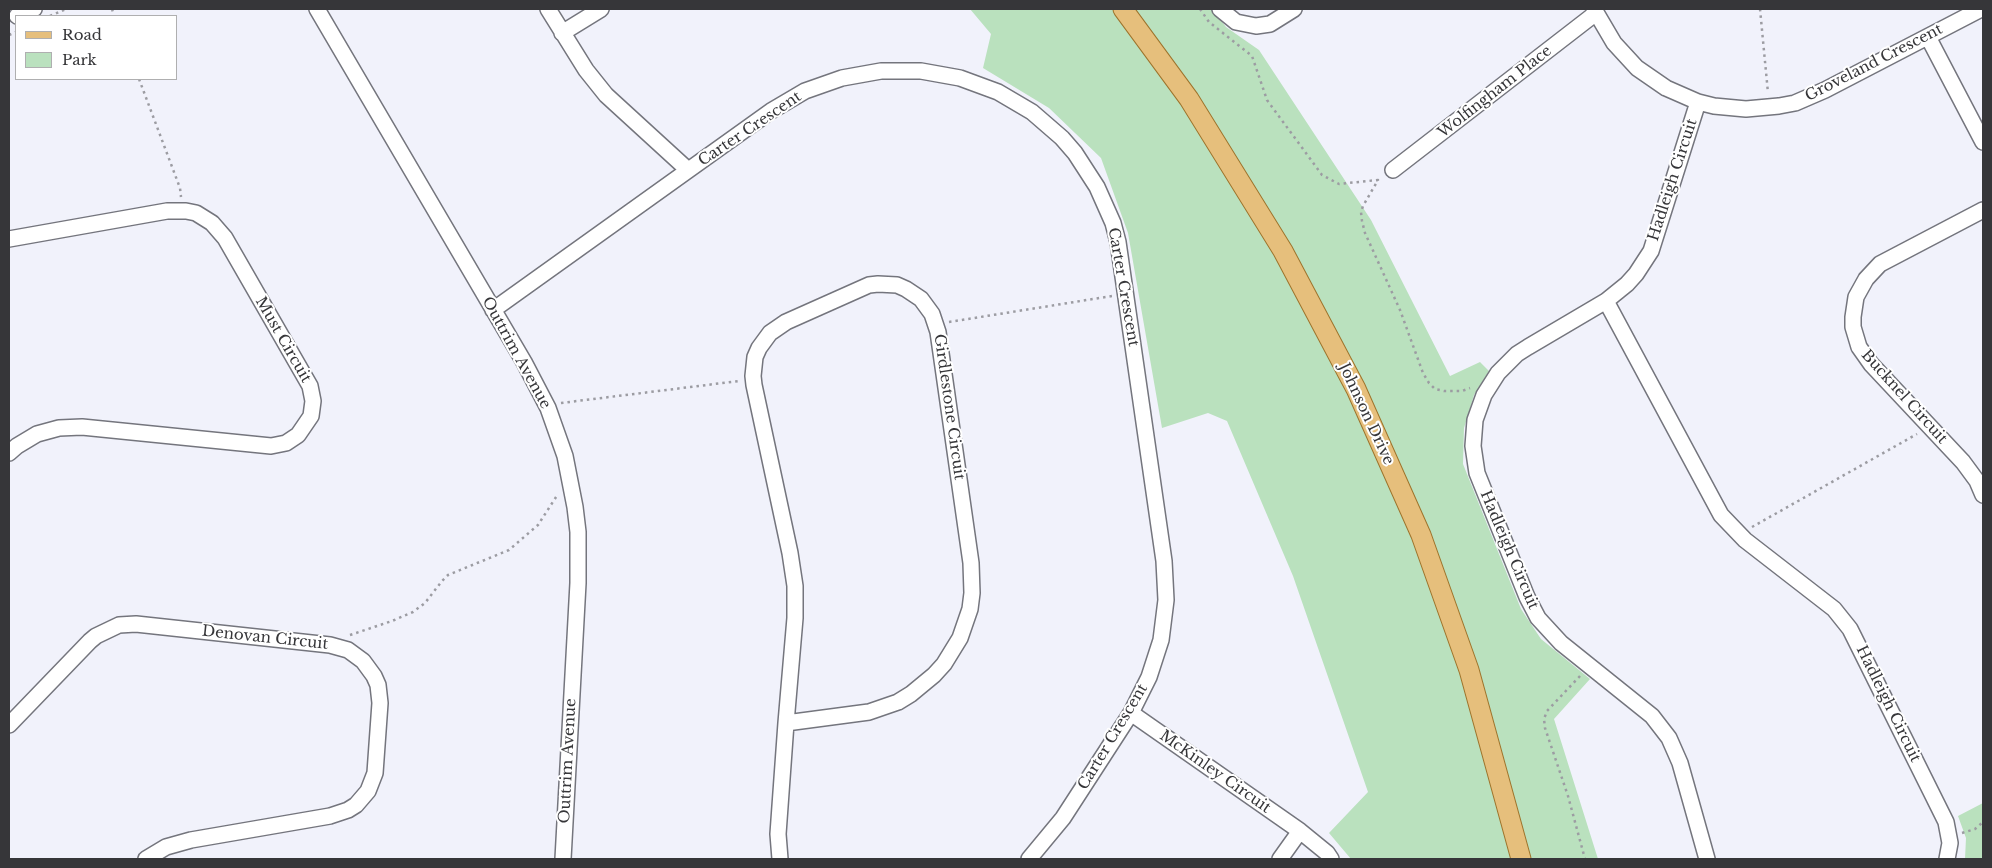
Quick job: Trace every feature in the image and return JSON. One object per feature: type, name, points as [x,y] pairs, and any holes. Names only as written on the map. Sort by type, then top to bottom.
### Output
[{"type":"main road","name":"Johnson Drive","points":[[1123,9],[1189,99],[1283,251],[1356,389],[1421,535],[1469,670],[1521,859]]},
{"type":"street","points":[[19,15],[34,9]]},
{"type":"street","name":"Outtrim Avenue","points":[[317,9],[524,362],[548,408],[565,456],[578,532],[578,583],[563,859]]},
{"type":"street","points":[[548,9],[586,70],[606,95],[688,170]]},
{"type":"street","points":[[562,33],[601,9]]},
{"type":"street","points":[[1220,9],[1236,22],[1256,26],[1270,24],[1294,9]]},
{"type":"street","name":"Groveland Crescent","points":[[1595,11],[1614,43],[1638,68],[1666,88],[1698,102],[1714,106],[1746,109],[1795,102],[1825,90],[1981,9]]},
{"type":"street","name":"Wolfingham Place","points":[[1393,170],[1595,11]]},
{"type":"street","points":[[1928,37],[1983,142]]},
{"type":"street","name":"Carter Crescent","points":[[493,310],[779,106],[805,91],[842,78],[882,71],[921,71],[960,78],[998,92],[1032,112],[1062,138],[1075,153],[1097,186],[1113,223],[1118,242],[1164,560],[1166,600],[1158,649],[1149,677],[1131,713],[1063,818],[1029,859]]},
{"type":"street","name":"Hadleigh Circuit","points":[[1698,102],[1651,251],[1632,279],[1606,301],[1517,354],[1498,373],[1484,395],[1476,420],[1473,446],[1477,473],[1534,611],[1545,627],[1652,716],[1669,738],[1680,764],[1707,859]]},
{"type":"street","name":"Must Circuit","points":[[9,239],[167,210],[196,213],[212,223],[225,238],[310,386],[313,401],[311,416],[304,429],[286,443],[271,446],[82,427],[59,428],[36,434],[17,446],[9,454]]},
{"type":"street","name":"Bucknel Circuit","points":[[1983,210],[1880,264],[1866,279],[1856,297],[1853,317],[1853,327],[1859,347],[1871,364],[1963,462],[1977,481],[1983,495]]},
{"type":"street","name":"Girdlestone Circuit","points":[[780,859],[778,834],[786,723],[795,618],[795,586],[790,553],[753,380],[755,357],[758,348],[770,333],[786,322],[869,286],[878,284],[906,288],[921,299],[932,314],[938,332],[971,563],[972,594],[970,609],[960,638],[944,664],[911,694],[898,702],[869,712],[786,723]]},
{"type":"street","name":"Hadleigh Circuit","points":[[1606,301],[1721,515],[1741,536],[1834,609],[1850,629],[1946,822],[1949,848],[1947,859]]},
{"type":"street","name":"Denovan Circuit","points":[[9,725],[90,641],[110,628],[119,625],[136,624],[330,645],[348,650],[363,661],[378,685],[380,703],[375,774],[368,791],[356,805],[330,816],[191,840],[166,847],[146,859]]},
{"type":"street","name":"McKinley Circuit","points":[[1131,713],[1300,831],[1327,853],[1331,859]]},
{"type":"street","points":[[1280,859],[1300,831]]},
{"type":"path","points":[[52,15],[66,9]]},
{"type":"path","points":[[1200,9],[1209,22],[1252,56],[1267,100],[1322,175],[1339,184],[1378,180],[1363,206],[1361,212],[1362,222],[1365,233],[1400,310],[1423,373],[1435,389],[1462,391],[1473,386]]},
{"type":"path","points":[[1760,9],[1769,107]]},
{"type":"path","points":[[138,80],[180,188],[182,211]]},
{"type":"path","points":[[936,324],[1126,294]]},
{"type":"path","points":[[560,403],[753,380]]},
{"type":"path","points":[[1741,536],[1745,531],[1787,506],[1872,460],[1929,426]]},
{"type":"path","points":[[341,648],[346,636],[413,612],[425,603],[448,575],[509,550],[538,525],[558,493],[560,501]]},
{"type":"path","points":[[1585,859],[1568,796],[1544,728],[1544,719],[1547,711],[1590,666]]},
{"type":"path","points":[[1948,836],[1975,828],[1983,822]]},
{"type":"green space","points":[[970,9],[1212,9],[1226,27],[1259,50],[1371,220],[1450,376],[1480,362],[1489,371],[1474,395],[1464,428],[1463,464],[1521,609],[1541,639],[1590,679],[1554,719],[1598,859],[1351,859],[1329,833],[1368,792],[1293,576],[1227,421],[1208,413],[1162,428],[1128,233],[1101,158],[1049,108],[983,68],[991,34]]},
{"type":"green space","points":[[1983,803],[1983,859],[1965,859],[1966,838],[1958,816]]}]
